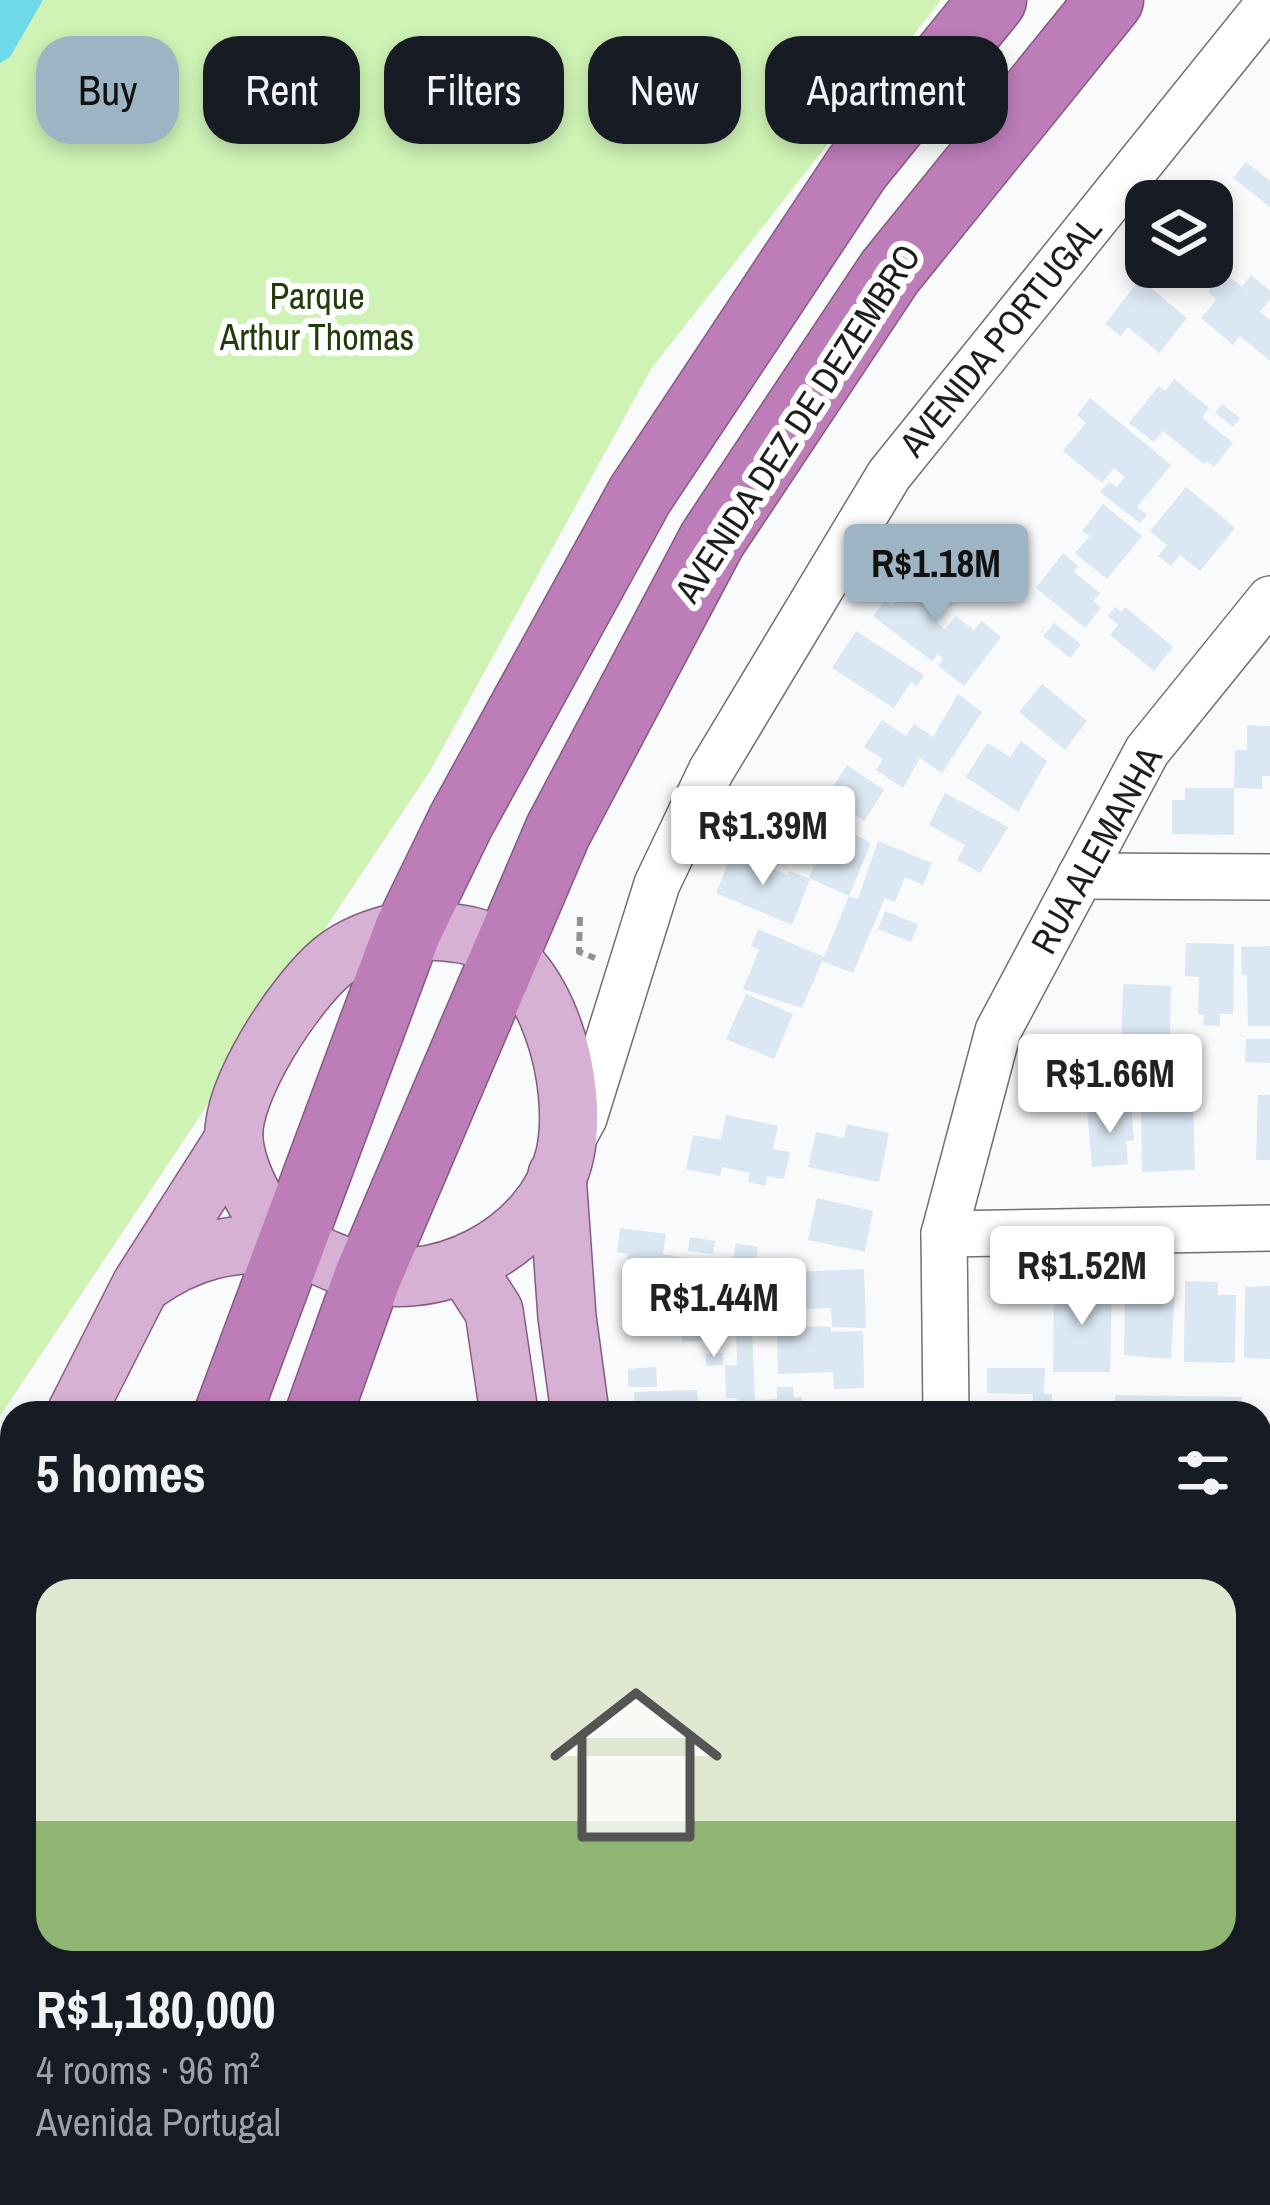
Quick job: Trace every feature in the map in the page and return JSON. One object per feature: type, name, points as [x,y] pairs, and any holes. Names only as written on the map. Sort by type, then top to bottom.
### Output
[{"type":"highway","points":[[232,1401],[408,930],[461,821],[640,495],[856,168],[993,0]]},
{"type":"highway","name":"AVENIDA DEZ DE DEZEMBRO","points":[[323,1401],[368,1276],[557,831],[712,540],[890,272],[1110,0]]},
{"type":"main road","points":[[141,1286],[179,1258],[249,1243],[289,1243],[368,1276],[419,1277],[465,1266],[538,1211],[561,1164],[566,1080],[557,1037],[523,972],[504,953],[473,937],[408,930],[375,937],[334,960],[309,986],[240,1095],[234,1138],[245,1180],[266,1219],[289,1243]]},
{"type":"main road","points":[[82,1401],[141,1286],[234,1138]]},
{"type":"main road","name":"AVENIDA PORTUGAL","points":[[561,1164],[567,1317],[578,1401]]},
{"type":"main road","points":[[465,1266],[494,1311],[506,1401]]},
{"type":"street","name":"AVENIDA PORTUGAL","points":[[561,1164],[584,1118],[666,866],[711,771],[878,495],[1270,2]]},
{"type":"street","name":"RUA ALEMANHA","points":[[946,1401],[944,1234],[998,1031],[1147,751],[1270,599]]},
{"type":"street","points":[[1080,876],[1270,877]]},
{"type":"street","points":[[944,1234],[1270,1228]]},
{"type":"path","points":[[586,897],[579,952],[599,960]]},
{"type":"green space","name":"Parque Arthur Thomas","points":[[0,0],[941,0],[913,36],[765,36],[765,144],[828,144],[651,369],[430,771],[10,1401],[0,1401]]},
{"type":"water","points":[[0,0],[43,0],[10,57],[0,63]]},
{"type":"building","points":[[1246,162],[1270,181],[1270,207],[1233,178]]},
{"type":"building","points":[[1251,275],[1270,291],[1260,312],[1270,320],[1270,361],[1240,336],[1233,345],[1201,318],[1217,299],[1208,292],[1233,288],[1233,280],[1242,287]]},
{"type":"building","points":[[1133,288],[1151,288],[1187,318],[1159,353],[1128,327],[1121,336],[1105,324]]},
{"type":"building","points":[[1174,379],[1209,408],[1202,418],[1233,443],[1214,467],[1163,431],[1154,442],[1129,423],[1159,386],[1165,391]]},
{"type":"building","points":[[1090,398],[1171,465],[1137,507],[1147,515],[1140,523],[1100,492],[1109,482],[1117,487],[1125,477],[1114,468],[1102,483],[1063,451],[1086,423],[1077,415]]},
{"type":"building","points":[[1222,404],[1240,418],[1233,427],[1215,413]]},
{"type":"building","points":[[1186,487],[1235,528],[1200,571],[1180,555],[1171,566],[1158,556],[1167,545],[1150,531]]},
{"type":"building","points":[[1103,504],[1142,536],[1107,579],[1075,553],[1090,536],[1082,531]]},
{"type":"building","points":[[1063,553],[1078,566],[1074,572],[1100,593],[1093,601],[1101,608],[1085,628],[1036,588]]},
{"type":"building","points":[[910,563],[952,596],[933,619],[945,629],[956,616],[974,630],[982,621],[1001,637],[964,686],[938,666],[943,659],[938,654],[932,661],[873,616],[885,601],[892,606],[903,593],[893,584]]},
{"type":"building","points":[[1115,607],[1121,612],[1125,607],[1173,647],[1154,671],[1110,635],[1118,625],[1108,616]]},
{"type":"building","points":[[1054,623],[1081,644],[1070,658],[1043,636]]},
{"type":"building","points":[[856,631],[924,675],[917,686],[911,682],[894,708],[832,668]]},
{"type":"building","points":[[1042,684],[1087,721],[1065,750],[1019,712]]},
{"type":"building","points":[[958,694],[982,712],[942,773],[920,758],[903,788],[876,770],[883,759],[864,747],[882,720],[906,736],[914,724],[933,737]]},
{"type":"building","points":[[1247,725],[1270,726],[1270,776],[1262,776],[1262,789],[1234,788],[1235,750],[1247,750]]},
{"type":"building","points":[[1021,741],[1047,761],[1018,812],[966,777],[987,743],[1010,757]]},
{"type":"building","points":[[847,765],[884,790],[864,821],[827,796]]},
{"type":"building","points":[[1185,788],[1234,788],[1234,835],[1172,834],[1172,800],[1185,800]]},
{"type":"building","points":[[945,793],[1008,827],[980,873],[957,860],[965,845],[929,825]]},
{"type":"building","points":[[832,822],[871,843],[849,896],[809,878]]},
{"type":"building","points":[[878,841],[932,863],[923,885],[905,877],[895,902],[885,898],[853,973],[822,961],[802,1008],[743,989],[759,950],[751,946],[758,929],[824,957],[849,896],[858,899]]},
{"type":"building","points":[[733,852],[810,879],[792,925],[716,893]]},
{"type":"building","points":[[885,911],[918,924],[911,942],[878,929]]},
{"type":"building","points":[[1186,943],[1234,944],[1233,1014],[1220,1014],[1220,1026],[1203,1025],[1204,1015],[1198,1014],[1199,977],[1185,976]]},
{"type":"building","points":[[1270,946],[1270,1026],[1248,1026],[1241,947]]},
{"type":"building","points":[[1123,984],[1171,986],[1170,1039],[1159,1038],[1159,1050],[1170,1050],[1170,1061],[1121,1059]]},
{"type":"building","points":[[746,994],[793,1014],[774,1059],[726,1039]]},
{"type":"building","points":[[1246,1039],[1270,1039],[1270,1063],[1245,1062]]},
{"type":"building","points":[[1170,1061],[1192,1061],[1195,1170],[1142,1172],[1141,1103],[1169,1102],[1168,1088],[1160,1089],[1160,1069],[1170,1069]]},
{"type":"building","points":[[1258,1095],[1270,1095],[1270,1160],[1256,1160]]},
{"type":"building","points":[[1131,1107],[1134,1140],[1126,1141],[1128,1164],[1092,1167],[1087,1111]]},
{"type":"building","points":[[726,1115],[778,1126],[773,1149],[790,1152],[784,1179],[767,1176],[766,1186],[748,1182],[750,1173],[722,1167],[720,1176],[686,1169],[693,1135],[721,1140]]},
{"type":"building","points":[[847,1124],[889,1133],[879,1182],[808,1167],[816,1132],[844,1138]]},
{"type":"building","points":[[817,1198],[873,1211],[865,1252],[808,1240]]},
{"type":"building","points":[[620,1228],[666,1234],[663,1254],[682,1257],[681,1265],[689,1267],[687,1275],[698,1276],[696,1287],[680,1285],[678,1296],[624,1289],[628,1254],[617,1252]]},
{"type":"building","points":[[690,1237],[715,1241],[713,1254],[688,1251]]},
{"type":"building","points":[[736,1243],[758,1247],[751,1304],[755,1400],[777,1399],[777,1387],[793,1387],[794,1398],[802,1397],[802,1401],[737,1401],[726,1398],[725,1365],[737,1365],[736,1324],[707,1325],[708,1341],[682,1342],[680,1303],[725,1305]]},
{"type":"building","points":[[864,1269],[866,1328],[832,1327],[831,1308],[784,1310],[783,1291],[795,1291],[794,1272]]},
{"type":"building","points":[[1185,1281],[1218,1282],[1218,1295],[1236,1295],[1235,1363],[1184,1362]]},
{"type":"building","points":[[1054,1282],[1096,1282],[1095,1287],[1112,1287],[1110,1372],[1053,1372]]},
{"type":"building","points":[[1125,1283],[1175,1284],[1171,1359],[1124,1355]]},
{"type":"building","points":[[1270,1286],[1270,1359],[1244,1358],[1245,1287]]},
{"type":"building","points":[[777,1325],[863,1331],[864,1388],[834,1389],[833,1372],[778,1374]]},
{"type":"building","points":[[723,1353],[723,1365],[706,1366],[706,1354]]},
{"type":"building","points":[[656,1367],[657,1387],[628,1387],[628,1369]]},
{"type":"building","points":[[987,1368],[1045,1368],[1044,1394],[1052,1394],[1052,1401],[1033,1401],[1033,1394],[987,1393]]},
{"type":"building","points":[[697,1390],[698,1401],[634,1401],[634,1392]]},
{"type":"building","points":[[1115,1395],[1242,1397],[1242,1401],[1115,1401]]}]
